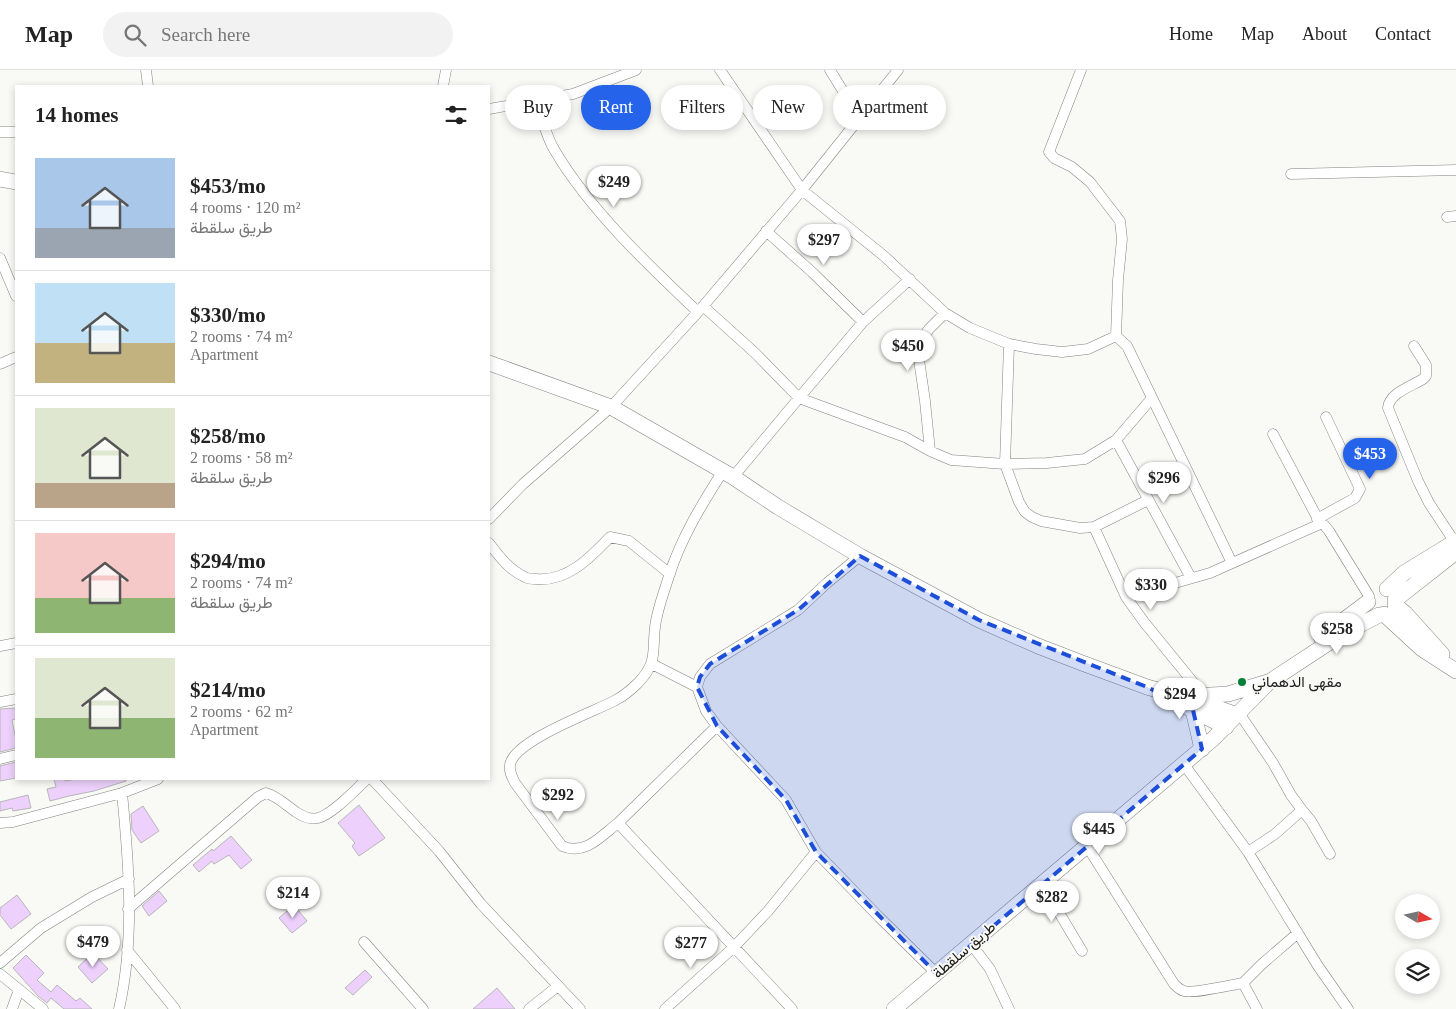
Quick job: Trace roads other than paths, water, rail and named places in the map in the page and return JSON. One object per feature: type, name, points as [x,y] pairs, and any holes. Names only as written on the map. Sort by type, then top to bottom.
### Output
[{"type":"street","points":[[146,70],[148,85]]},
{"type":"street","points":[[443,85],[446,70]]},
{"type":"street","points":[[571,94],[636,70]]},
{"type":"street","points":[[720,70],[802,190],[862,238],[945,313],[970,328],[1009,344],[1062,352],[1088,350],[1116,336]]},
{"type":"street","points":[[830,70],[839,85]]},
{"type":"street","points":[[886,85],[898,70]]},
{"type":"street","points":[[1082,70],[1049,152],[1054,158],[1072,167],[1090,182],[1120,221],[1122,238],[1116,336],[1126,346],[1232,563]]},
{"type":"street","points":[[490,109],[505,106]]},
{"type":"street","points":[[546,130],[553,150],[572,178],[629,244],[700,309],[755,353],[799,398],[905,437],[951,460],[1005,464],[1047,463],[1085,459],[1116,440],[1152,398]]},
{"type":"street","points":[[490,519],[523,484],[611,407],[700,309],[802,190],[850,130]]},
{"type":"street","points":[[0,132],[15,132]]},
{"type":"street","points":[[1291,174],[1456,170]]},
{"type":"street","points":[[0,178],[15,182]]},
{"type":"street","points":[[766,232],[812,272],[863,322]]},
{"type":"street","points":[[0,258],[15,294]]},
{"type":"street","points":[[717,726],[618,823],[586,847],[577,850],[570,850],[562,846],[515,783],[511,774],[510,764],[514,755],[521,749],[552,729],[617,700],[638,683],[652,664],[656,626],[670,574],[693,521],[728,474],[799,398],[863,322],[910,280]]},
{"type":"street","points":[[930,451],[917,346],[929,329],[945,313]]},
{"type":"street","points":[[1009,344],[1005,464],[1019,502],[1025,512],[1041,521],[1080,528],[1094,527],[1148,500]]},
{"type":"street","points":[[1414,346],[1426,364],[1426,376],[1390,399],[1388,402],[1389,412],[1418,481],[1455,545]]},
{"type":"street","points":[[0,364],[15,357]]},
{"type":"street","points":[[490,363],[611,407],[728,474],[778,507],[860,556],[979,620],[1038,646],[1147,687],[1226,726]]},
{"type":"street","points":[[1126,597],[1210,573],[1319,521],[1355,498],[1360,489],[1326,417]]},
{"type":"street","points":[[1273,434],[1319,521],[1329,531],[1369,599],[1370,608],[1374,612],[1388,605],[1405,613],[1456,671]]},
{"type":"street","points":[[1116,440],[1191,578]]},
{"type":"street","points":[[1094,527],[1126,597],[1205,697]]},
{"type":"street","points":[[490,544],[510,568],[526,578],[541,580],[556,578],[571,571],[598,550],[610,537],[630,540],[670,574]]},
{"type":"street","name":"طريق سلقطة","points":[[1275,678],[1388,605],[1404,573],[1455,545]]},
{"type":"street","points":[[860,556],[798,610],[710,664],[700,677],[697,688],[706,711],[717,726],[786,800],[816,852],[937,974]]},
{"type":"street","name":"طريق سلقطة","points":[[894,1009],[1202,749],[1275,678],[1323,635],[1369,599],[1377,589],[1388,605]]},
{"type":"street","points":[[0,646],[15,643]]},
{"type":"street","points":[[652,664],[697,688]]},
{"type":"street","points":[[1179,695],[1205,697],[1228,694],[1275,678]]},
{"type":"street","points":[[1147,687],[1238,714],[1273,763],[1291,795],[1311,821],[1330,854]]},
{"type":"street","points":[[0,702],[15,699]]},
{"type":"street","points":[[1193,710],[1202,749]]},
{"type":"street","points":[[0,759],[15,755]]},
{"type":"street","points":[[1183,764],[1248,852],[1318,966],[1348,1009]]},
{"type":"street","points":[[128,909],[258,797],[266,793],[272,795],[298,814],[317,818],[328,814],[366,780]]},
{"type":"street","points":[[373,780],[439,851],[481,904],[580,1009]]},
{"type":"street","points":[[0,823],[22,820],[122,794],[142,782]]},
{"type":"street","points":[[119,1009],[127,950],[129,879],[122,794]]},
{"type":"street","points":[[1248,852],[1275,834],[1302,810]]},
{"type":"street","points":[[618,823],[792,1009]]},
{"type":"street","points":[[1087,846],[1174,984],[1182,991],[1192,992],[1244,983],[1262,964],[1298,933]]},
{"type":"street","points":[[665,1009],[733,948],[768,911],[816,852]]},
{"type":"street","points":[[0,963],[40,928],[92,897],[129,879]]},
{"type":"street","points":[[1042,884],[1082,951]]},
{"type":"street","points":[[364,942],[423,1009]]},
{"type":"street","points":[[972,944],[990,969],[1010,1009]]},
{"type":"street","points":[[127,950],[175,1009]]},
{"type":"street","points":[[0,974],[43,1009]]},
{"type":"street","points":[[1244,983],[1257,1009]]},
{"type":"street","points":[[529,1009],[558,986]]},
{"type":"street","points":[[12,1009],[19,990]]},
{"type":"place","name":"مقهى الدهماني","points":[[1242,682]]}]
